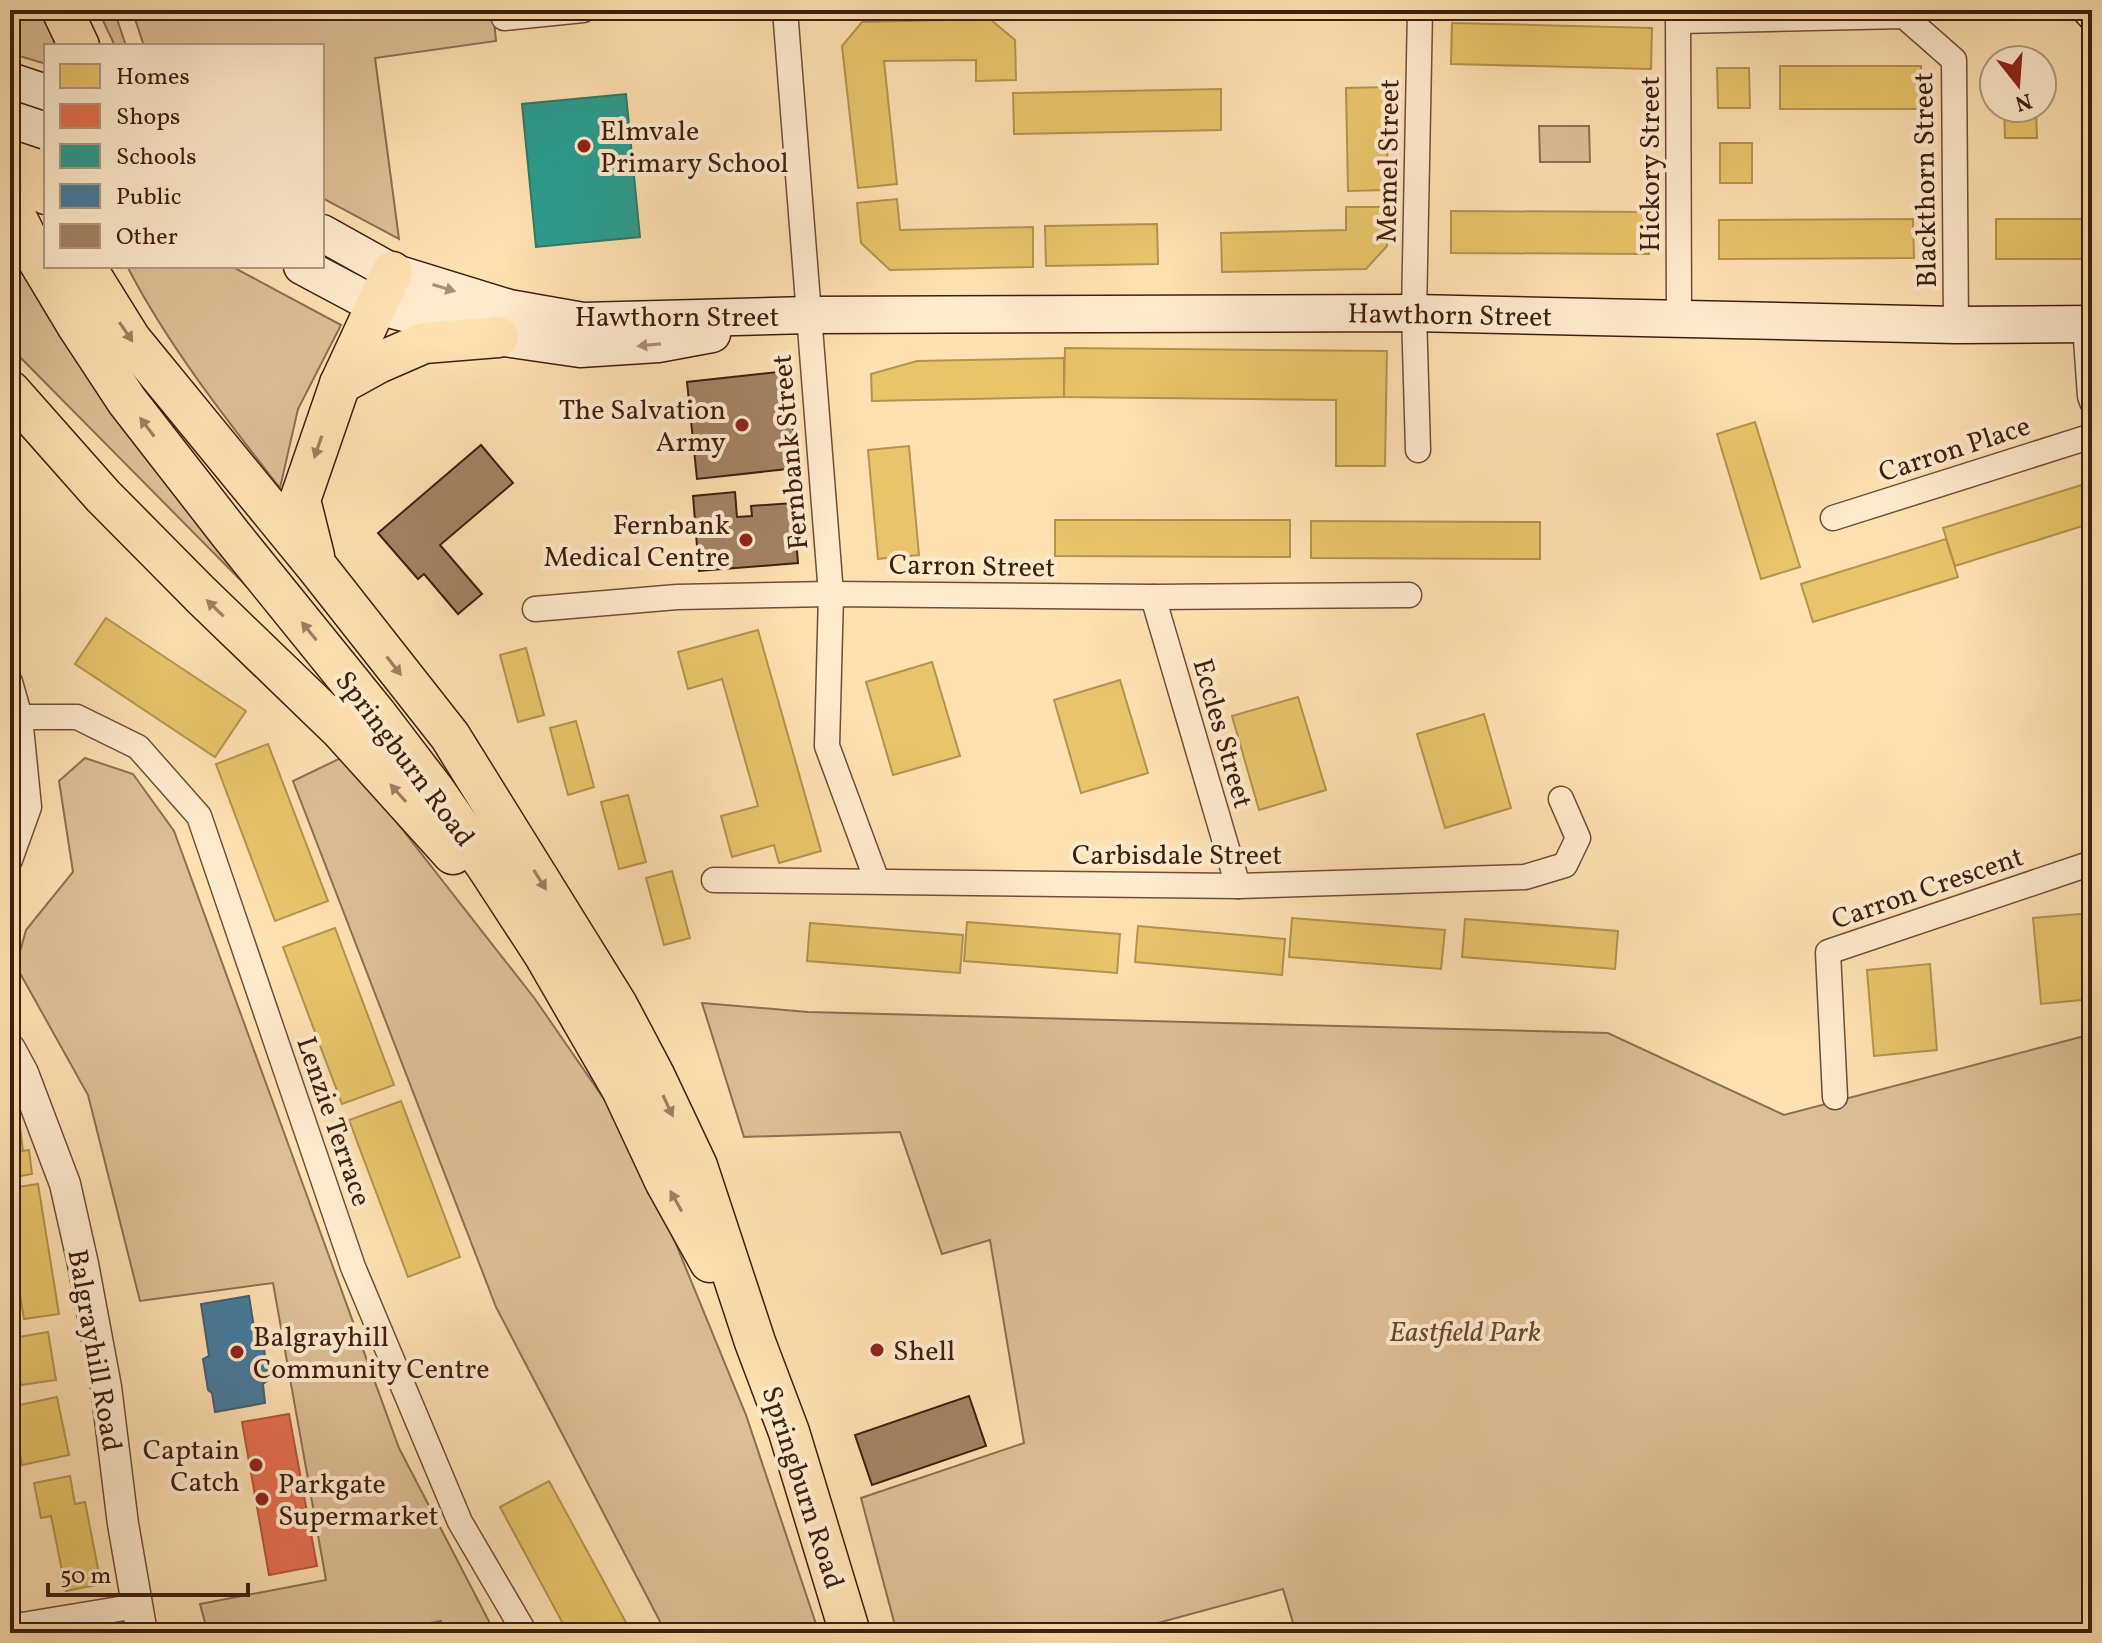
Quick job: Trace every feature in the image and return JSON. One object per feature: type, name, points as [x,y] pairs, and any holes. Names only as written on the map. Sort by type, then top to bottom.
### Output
[{"type":"main road","points":[[62,10],[78,44]]},
{"type":"main road","points":[[10,81],[44,92]]},
{"type":"main road","points":[[10,118],[44,130]]},
{"type":"main road","points":[[10,118],[44,190]]},
{"type":"main road","name":"Springburn Road","points":[[10,205],[35,255],[127,401],[178,469],[367,702],[488,868],[544,954],[622,1089],[665,1181],[755,1342]]},
{"type":"main road","name":"Hawthorn Street","points":[[324,235],[384,289],[498,337],[580,349],[658,344],[808,315]]},
{"type":"main road","name":"Springburn Road","points":[[86,268],[131,340],[317,567],[450,736],[617,1005],[697,1166],[755,1342],[794,1446],[850,1633]]},
{"type":"main road","name":"Hawthorn Street","points":[[309,268],[384,289],[583,321],[808,315],[1414,313],[1956,325],[2089,324]]},
{"type":"main road","points":[[317,567],[300,500],[340,384],[384,289]]},
{"type":"main road","points":[[340,384],[424,343],[498,337]]},
{"type":"main road","points":[[10,391],[103,496],[341,730],[544,954]]},
{"type":"street","points":[[504,18],[583,10]]},
{"type":"street","name":"Fernbank Street","points":[[785,10],[831,594],[827,746],[877,881]]},
{"type":"street","name":"Memel Street","points":[[1418,450],[1414,313],[1420,10]]},
{"type":"street","name":"Blackthorn Street","points":[[1679,15],[1904,16],[1954,60],[1956,325]]},
{"type":"street","name":"Hickory Street","points":[[1679,15],[1679,318]]},
{"type":"street","points":[[2089,324],[2092,402]]},
{"type":"street","name":"Carron Place","points":[[1833,518],[2092,436]]},
{"type":"street","name":"Carron Street","points":[[535,609],[677,597],[831,594],[1153,597],[1409,595]]},
{"type":"street","name":"Eccles Street","points":[[1153,597],[1238,886]]},
{"type":"street","points":[[10,682],[20,717],[29,807],[10,860]]},
{"type":"street","name":"Lenzie Terrace","points":[[20,717],[77,717],[138,747],[199,816],[353,1267],[460,1522],[525,1633]]},
{"type":"street","name":"Carbisdale Street","points":[[714,880],[1238,886],[1525,877],[1565,865],[1578,838],[1561,799]]},
{"type":"street","name":"Carron Crescent","points":[[1835,1097],[1828,952],[2092,863]]},
{"type":"street","name":"Balgrayhill Road","points":[[14,1067],[65,1184],[106,1387],[139,1620]]},
{"type":"street","points":[[10,1627],[139,1620]]},
{"type":"green space","points":[[10,10],[51,10],[70,44],[44,44],[44,63],[16,55],[10,31]]},
{"type":"green space","points":[[98,10],[114,10],[125,44],[114,44]]},
{"type":"green space","points":[[132,10],[493,10],[496,41],[375,58],[399,239],[324,199],[324,44],[143,44]]},
{"type":"green space","points":[[1539,126],[1589,126],[1590,162],[1540,162]]},
{"type":"green space","points":[[10,241],[279,619],[10,347]]},
{"type":"green space","points":[[128,268],[235,268],[341,325],[298,409],[280,488],[218,408]]},
{"type":"green space","points":[[345,756],[535,999],[635,1144],[746,1415],[819,1633],[666,1633],[496,1307],[293,781]]},
{"type":"green space","points":[[85,758],[133,774],[174,831],[399,1448],[495,1633],[443,1633],[441,1621],[377,1633],[208,1633],[200,1604],[326,1580],[273,1283],[140,1301],[88,1095],[16,966],[26,930],[73,872],[59,781]]},
{"type":"green space","name":"Eastfield Park","points":[[702,1003],[808,1012],[1608,1033],[1784,1115],[2092,1034],[2092,1633],[1296,1633],[1283,1589],[1121,1633],[897,1633],[861,1498],[1024,1443],[990,1240],[942,1254],[900,1132],[744,1137]]},
{"type":"building: Homes","points":[[990,19],[1015,40],[1016,80],[976,81],[976,60],[884,61],[897,184],[858,188],[842,46],[862,22]]},
{"type":"building: Homes","points":[[1452,23],[1652,28],[1651,69],[1451,64]]},
{"type":"building: Homes","points":[[1780,66],[1921,66],[1921,109],[1780,109]]},
{"type":"building: Homes","points":[[1717,68],[1749,68],[1750,108],[1718,108]]},
{"type":"building: Homes","points":[[1386,87],[1388,190],[1348,191],[1346,88]]},
{"type":"building: Homes","points":[[1221,89],[1221,130],[1014,134],[1013,93]]},
{"type":"building: Homes","points":[[2005,124],[2037,124],[2037,138],[2005,138]]},
{"type":"building: Homes","points":[[1720,143],[1752,143],[1752,183],[1720,183]]},
{"type":"building: Homes","points":[[897,199],[900,230],[1033,227],[1033,267],[890,270],[861,243],[857,203]]},
{"type":"building: Homes","points":[[1346,207],[1386,207],[1387,246],[1366,269],[1222,272],[1221,233],[1346,230]]},
{"type":"building: Homes","points":[[1451,211],[1649,212],[1649,254],[1451,253]]},
{"type":"building: Homes","points":[[1913,219],[1914,258],[1719,259],[1719,220]]},
{"type":"building: Homes","points":[[1996,219],[2092,219],[2092,259],[1996,259]]},
{"type":"building: Homes","points":[[1157,224],[1158,264],[1046,266],[1045,226]]},
{"type":"building: Homes","points":[[1065,348],[1387,351],[1385,466],[1336,466],[1336,400],[1064,397]]},
{"type":"building: Homes","points":[[1064,358],[1064,397],[872,401],[871,374],[917,361]]},
{"type":"building: Homes","points":[[1755,422],[1800,567],[1761,579],[1717,434]]},
{"type":"building: Homes","points":[[909,446],[919,555],[878,559],[868,450]]},
{"type":"building: Homes","points":[[2088,483],[2092,496],[2092,523],[1955,566],[1943,528]]},
{"type":"building: Homes","points":[[1055,520],[1290,520],[1290,557],[1055,556]]},
{"type":"building: Homes","points":[[1311,521],[1540,522],[1540,559],[1311,558]]},
{"type":"building: Homes","points":[[1946,539],[1958,577],[1813,622],[1801,584]]},
{"type":"building: Homes","points":[[106,618],[246,711],[215,757],[75,664]]},
{"type":"building: Homes","points":[[758,630],[821,851],[779,863],[774,845],[732,857],[721,816],[758,806],[722,679],[688,689],[678,652]]},
{"type":"building: Homes","points":[[526,648],[544,715],[518,722],[500,655]]},
{"type":"building: Homes","points":[[932,662],[960,756],[893,775],[866,682]]},
{"type":"building: Homes","points":[[1120,680],[1148,773],[1081,793],[1054,700]]},
{"type":"building: Homes","points":[[1298,697],[1326,790],[1259,810],[1232,716]]},
{"type":"building: Homes","points":[[1484,714],[1511,808],[1445,828],[1417,734]]},
{"type":"building: Homes","points":[[576,721],[594,787],[568,795],[550,728]]},
{"type":"building: Homes","points":[[268,744],[328,901],[275,921],[216,764]]},
{"type":"building: Homes","points":[[628,795],[646,862],[619,869],[601,802]]},
{"type":"building: Homes","points":[[672,871],[690,938],[664,945],[646,878]]},
{"type":"building: Homes","points":[[2092,913],[2092,999],[2041,1004],[2033,918]]},
{"type":"building: Homes","points":[[1292,918],[1445,930],[1441,969],[1289,957]]},
{"type":"building: Homes","points":[[1465,919],[1618,931],[1615,969],[1462,957]]},
{"type":"building: Homes","points":[[967,922],[1120,934],[1117,973],[964,961]]},
{"type":"building: Homes","points":[[810,923],[963,935],[960,973],[807,961]]},
{"type":"building: Homes","points":[[1138,926],[1285,939],[1282,975],[1135,962]]},
{"type":"building: Homes","points":[[335,928],[394,1085],[342,1104],[283,947]]},
{"type":"building: Homes","points":[[1930,964],[1937,1050],[1874,1056],[1867,970]]},
{"type":"building: Homes","points":[[401,1101],[460,1257],[408,1277],[349,1120]]},
{"type":"building: Homes","points":[[20,1127],[23,1151],[10,1153],[10,1129]]},
{"type":"building: Homes","points":[[29,1150],[32,1174],[10,1178],[10,1153]]},
{"type":"building: Homes","points":[[38,1184],[59,1314],[24,1319],[10,1235],[10,1188]]},
{"type":"building: Homes","points":[[48,1332],[56,1380],[21,1385],[13,1338]]},
{"type":"building: Homes","points":[[57,1397],[69,1455],[22,1465],[20,1453],[10,1455],[10,1407]]},
{"type":"building: Homes","points":[[70,1476],[75,1504],[85,1502],[101,1584],[66,1591],[51,1516],[41,1518],[34,1483]]},
{"type":"building: Homes","points":[[549,1481],[629,1628],[619,1633],[568,1633],[500,1507]]},
{"type":"building: Shops","points":[[289,1414],[317,1566],[269,1575],[242,1422]]},
{"type":"building: Schools","points":[[626,94],[640,237],[536,247],[522,104]]},
{"type":"building: Public","name":"Balgrayhill Community Centre","points":[[249,1296],[257,1347],[264,1348],[268,1380],[263,1384],[265,1403],[215,1412],[203,1359],[209,1356],[201,1304]]},
{"type":"building: Other","name":"The Salvation Army","points":[[787,371],[797,468],[697,479],[687,382]]},
{"type":"building: Other","points":[[481,445],[513,483],[440,545],[482,594],[458,614],[424,574],[418,579],[378,533]]},
{"type":"building: Other","name":"Fernbank Medical Centre","points":[[735,492],[737,517],[752,516],[751,506],[793,503],[798,563],[699,571],[693,496]]},
{"type":"building: Other","points":[[969,1396],[986,1446],[872,1485],[855,1435]]},
{"type":"railway","points":[[2071,10],[2092,33]]},
{"type":"place","name":"Elmvale Primary School","points":[[584,146]]},
{"type":"place","name":"The Salvation Army","points":[[742,425]]},
{"type":"place","name":"Fernbank Medical Centre","points":[[746,540]]},
{"type":"place","name":"Shell","points":[[877,1350]]},
{"type":"place","name":"Balgrayhill Community Centre","points":[[237,1352]]},
{"type":"place","name":"Captain Catch","points":[[256,1465]]},
{"type":"place","name":"Parkgate Supermarket","points":[[262,1499]]}]
